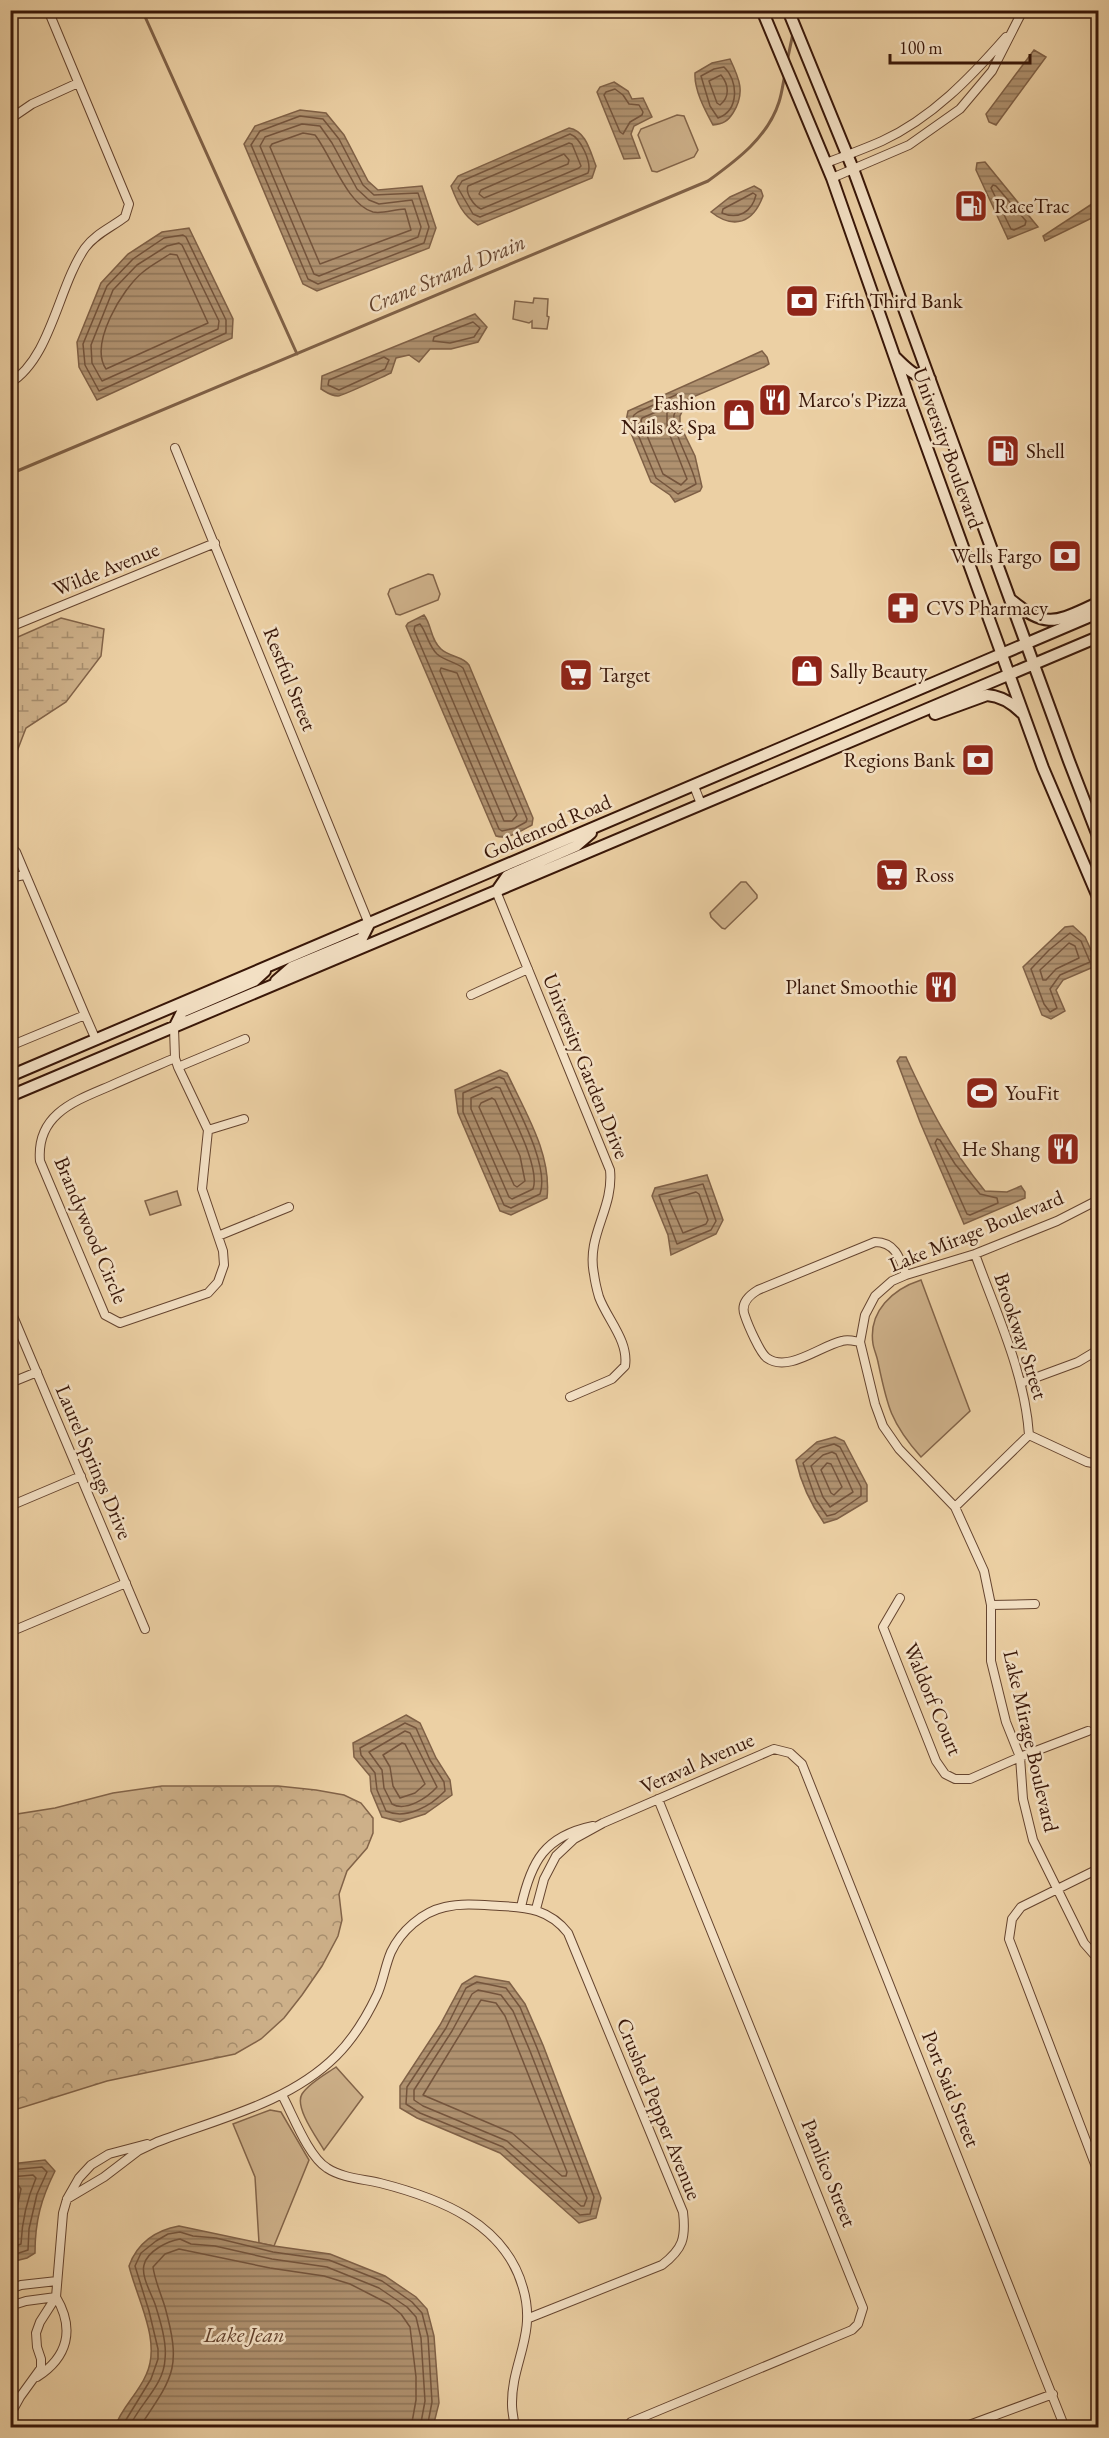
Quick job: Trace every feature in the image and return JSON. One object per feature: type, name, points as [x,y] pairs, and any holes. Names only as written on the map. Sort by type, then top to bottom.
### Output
[{"type":"main road","name":"University Boulevard","points":[[762,10],[832,178],[1024,715],[1056,801],[1098,897]]},
{"type":"main road","name":"University Boulevard","points":[[788,10],[853,169],[1098,836]]},
{"type":"main road","points":[[894,356],[908,370],[930,379]]},
{"type":"main road","points":[[1010,599],[1026,613],[1038,619],[1052,621],[1098,603]]},
{"type":"main road","name":"Goldenrod Road","points":[[10,1076],[1098,613]]},
{"type":"main road","name":"Goldenrod Road","points":[[10,1096],[1098,638]]},
{"type":"main road","points":[[902,720],[931,715],[987,695],[995,696],[1013,705],[1024,715]]},
{"type":"main road","points":[[496,891],[507,876],[576,846],[600,825]]},
{"type":"main road","points":[[267,989],[292,967],[362,938],[369,924]]},
{"type":"main road","points":[[174,1028],[182,1012],[254,981],[272,965]]},
{"type":"street","points":[[10,383],[21,376],[36,358],[72,271],[87,246],[103,231],[125,217],[129,204],[48,10]]},
{"type":"street","points":[[832,178],[909,145],[960,109],[992,71],[1023,10]]},
{"type":"street","points":[[826,163],[884,140],[949,96],[962,86],[1015,27]]},
{"type":"street","points":[[10,119],[32,104],[78,83]]},
{"type":"street","points":[[949,96],[960,109]]},
{"type":"street","name":"Restful Street","points":[[175,448],[369,924]]},
{"type":"street","name":"Wilde Avenue","points":[[10,627],[215,543]]},
{"type":"street","points":[[694,786],[701,804]]},
{"type":"street","points":[[10,846],[16,852],[96,1040]]},
{"type":"street","points":[[10,878],[24,875]]},
{"type":"street","name":"University Garden Drive","points":[[496,891],[603,1150],[611,1180],[611,1190],[592,1251],[593,1273],[599,1297],[625,1351],[626,1361],[623,1370],[612,1379],[570,1397]]},
{"type":"street","points":[[471,995],[528,969]]},
{"type":"street","points":[[10,1046],[85,1015]]},
{"type":"street","points":[[174,1028],[175,1058],[208,1130],[244,1119]]},
{"type":"street","points":[[178,1067],[245,1039]]},
{"type":"street","name":"Brandywood Circle","points":[[175,1058],[63,1108],[46,1128],[39,1152],[40,1161],[102,1309],[115,1322],[137,1319],[196,1299],[212,1290],[221,1277],[224,1265],[218,1236],[202,1189],[208,1130]]},
{"type":"street","name":"Lake Mirage Boulevard","points":[[1098,1200],[1057,1221],[975,1254],[892,1281],[875,1296],[865,1315],[860,1342],[875,1404],[883,1426],[899,1449],[955,1507],[984,1571],[991,1605],[991,1661],[1006,1722],[1020,1756],[1023,1798],[1033,1840],[1084,1943],[1098,1959]]},
{"type":"street","points":[[218,1236],[289,1207]]},
{"type":"street","points":[[860,1342],[843,1341],[788,1362],[776,1362],[765,1356],[744,1313],[744,1305],[750,1295],[758,1290],[875,1242],[890,1245],[898,1253],[906,1275]]},
{"type":"street","name":"Brookway Street","points":[[975,1254],[1021,1383],[1029,1435]]},
{"type":"street","name":"Laurel Springs Drive","points":[[10,1309],[145,1629]]},
{"type":"street","points":[[1021,1383],[1078,1362],[1098,1350]]},
{"type":"street","points":[[10,1383],[37,1372]]},
{"type":"street","points":[[955,1507],[1029,1435],[1087,1462],[1098,1464]]},
{"type":"street","points":[[10,1506],[81,1476]]},
{"type":"street","points":[[10,1632],[126,1583]]},
{"type":"street","name":"Waldorf Court","points":[[900,1598],[883,1627],[936,1761],[945,1774],[954,1779],[970,1779],[1020,1756]]},
{"type":"street","points":[[991,1605],[1035,1604]]},
{"type":"street","points":[[1020,1756],[1088,1731]]},
{"type":"street","name":"Veraval Avenue","points":[[536,1910],[544,1879],[556,1856],[574,1839],[603,1823],[774,1749],[790,1753],[802,1764]]},
{"type":"street","name":"Port Said Street","points":[[802,1764],[1065,2427]]},
{"type":"street","name":"Pamlico Street","points":[[626,2427],[631,2422],[852,2330],[858,2324],[863,2308],[658,1800]]},
{"type":"street","name":"Veraval Avenue","points":[[521,1907],[526,1881],[537,1859],[554,1840],[575,1829],[603,1823]]},
{"type":"street","points":[[1098,1869],[1021,1907],[1012,1919],[1009,1939],[1098,2172]]},
{"type":"street","points":[[67,2199],[104,2178],[138,2151],[282,2095],[336,2055],[354,2034],[377,1995],[391,1952],[402,1935],[420,1917],[442,1908],[461,1905],[521,1907],[536,1910]]},
{"type":"street","name":"Crushed Pepper Avenue","points":[[529,2318],[662,2265],[674,2256],[681,2245],[685,2231],[683,2212],[568,1933],[555,1919],[536,1910]]},
{"type":"street","points":[[282,2095],[314,2155],[326,2168],[347,2176],[415,2193],[450,2208],[480,2224],[501,2245],[515,2267],[523,2288],[529,2318],[512,2404],[515,2427]]},
{"type":"street","points":[[37,2377],[41,2368],[41,2359],[36,2333],[40,2322],[56,2297],[63,2213],[67,2199],[79,2178],[91,2165],[109,2154],[126,2148],[157,2142]]},
{"type":"street","points":[[10,2289],[21,2285],[57,2281]]},
{"type":"street","points":[[10,2306],[26,2301],[56,2297]]},
{"type":"street","points":[[10,2415],[20,2397],[37,2377],[49,2369],[60,2357],[66,2339],[65,2312],[56,2297]]},
{"type":"street","points":[[961,2427],[1053,2394]]},
{"type":"green space","points":[[677,115],[684,116],[698,150],[694,157],[657,172],[652,171],[638,135],[641,129]]},
{"type":"green space","points":[[534,298],[548,299],[547,329],[532,328],[532,321],[529,323],[513,319],[515,301],[533,303]]},
{"type":"green space","points":[[428,574],[433,575],[440,594],[438,600],[400,615],[396,614],[388,594],[390,589]]},
{"type":"green space","points":[[61,618],[104,629],[101,656],[66,702],[26,728],[11,767],[11,640]]},
{"type":"green space","points":[[741,882],[746,882],[757,898],[725,929],[722,928],[710,913]]},
{"type":"green space","points":[[177,1191],[181,1205],[150,1215],[145,1201]]},
{"type":"green space","points":[[921,1280],[970,1411],[921,1457],[902,1433],[891,1412],[873,1346],[872,1332],[874,1321],[885,1303],[901,1289]]},
{"type":"green space","points":[[162,1786],[278,1786],[344,1795],[361,1803],[373,1818],[373,1833],[367,1848],[347,1871],[339,1894],[342,1920],[338,1936],[322,1966],[284,2018],[261,2039],[235,2054],[107,2081],[11,2111],[11,1815],[55,1808],[113,1793]]},
{"type":"green space","points":[[336,2067],[363,2097],[324,2150],[307,2122],[300,2100],[309,2086]]},
{"type":"green space","points":[[270,2110],[281,2112],[309,2160],[274,2246],[259,2243],[255,2177],[233,2124]]},
{"type":"water","points":[[1034,50],[1046,57],[996,125],[989,122],[986,114]]},
{"type":"water","points":[[730,59],[740,86],[739,99],[729,118],[713,125],[698,93],[695,73],[712,63]]},
{"type":"water","points":[[614,82],[628,91],[632,99],[643,98],[652,117],[634,126],[631,134],[640,158],[624,159],[597,92],[600,87]]},
{"type":"water","points":[[300,110],[326,113],[344,135],[368,181],[378,190],[422,186],[436,228],[429,248],[317,291],[303,284],[244,144],[255,126]]},
{"type":"water","points":[[569,128],[580,133],[589,148],[596,166],[592,178],[478,225],[464,213],[451,186],[458,176]]},
{"type":"water","points":[[985,162],[1038,227],[1008,239],[976,170],[977,163]]},
{"type":"water","points":[[754,186],[761,190],[763,196],[748,218],[735,222],[727,221],[711,212],[730,197]]},
{"type":"water","points":[[1098,200],[1098,215],[1045,241],[1043,236]]},
{"type":"water","points":[[189,228],[233,319],[232,338],[97,400],[79,367],[77,342],[101,283],[128,254],[162,232]]},
{"type":"water","points":[[475,314],[487,327],[478,342],[451,349],[430,349],[419,362],[409,355],[396,358],[391,373],[338,396],[321,389],[322,376]]},
{"type":"water","points":[[762,351],[769,364],[688,399],[680,416],[680,425],[695,456],[702,487],[700,491],[675,502],[670,495],[651,482],[626,421],[628,411]]},
{"type":"water","points":[[424,615],[437,645],[444,652],[469,665],[533,818],[532,825],[514,834],[505,837],[496,836],[406,626]]},
{"type":"water","points":[[1073,926],[1085,937],[1098,965],[1063,980],[1056,990],[1065,1011],[1051,1019],[1042,1015],[1023,967],[1065,927]]},
{"type":"water","points":[[900,1057],[906,1057],[941,1127],[961,1160],[985,1191],[1007,1192],[1021,1186],[1025,1192],[1025,1198],[964,1224],[920,1122],[897,1061]]},
{"type":"water","points":[[500,1070],[507,1073],[536,1134],[545,1165],[547,1182],[547,1198],[511,1215],[500,1211],[458,1113],[455,1090]]},
{"type":"water","points":[[707,1175],[723,1220],[716,1234],[671,1255],[668,1235],[652,1196],[655,1188]]},
{"type":"water","points":[[835,1437],[844,1441],[867,1485],[867,1501],[837,1519],[824,1523],[807,1493],[796,1460],[817,1442]]},
{"type":"water","points":[[406,1715],[420,1723],[436,1758],[450,1780],[452,1795],[425,1814],[400,1822],[382,1817],[371,1791],[370,1776],[354,1757],[353,1743]]},
{"type":"water","points":[[475,1976],[509,1982],[525,2004],[543,2045],[601,2198],[596,2218],[579,2223],[500,2153],[417,2118],[400,2108],[400,2086],[440,2025],[462,1984]]},
{"type":"water","points":[[45,2160],[55,2171],[40,2210],[35,2253],[27,2258],[11,2262],[11,2164]]},
{"type":"water","name":"Lake Jean","points":[[179,2226],[274,2246],[330,2254],[385,2276],[416,2297],[427,2309],[434,2336],[439,2403],[433,2427],[115,2427],[143,2382],[150,2362],[150,2335],[129,2266],[137,2251],[148,2239],[155,2234]]},
{"type":"waterway","points":[[142,10],[297,354]]},
{"type":"waterway","name":"Crane Strand Drain","points":[[787,62],[793,33]]},
{"type":"waterway","name":"Crane Strand Drain","points":[[10,474],[708,181],[750,147],[767,126],[779,102],[785,74]]},
{"type":"place","name":"RaceTrac","points":[[971,206]]},
{"type":"place","name":"Fifth Third Bank","points":[[802,301]]},
{"type":"place","name":"Marco's Pizza","points":[[775,400]]},
{"type":"place","name":"Fashion Nails & Spa","points":[[739,415]]},
{"type":"place","name":"Shell","points":[[1003,451]]},
{"type":"place","name":"Wells Fargo","points":[[1065,556]]},
{"type":"place","name":"CVS Pharmacy","points":[[903,608]]},
{"type":"place","name":"Sally Beauty","points":[[807,671]]},
{"type":"place","name":"Target","points":[[576,675]]},
{"type":"place","name":"Regions Bank","points":[[978,760]]},
{"type":"place","name":"Ross","points":[[892,875]]},
{"type":"place","name":"Planet Smoothie","points":[[941,987]]},
{"type":"place","name":"YouFit","points":[[982,1093]]},
{"type":"place","name":"He Shang","points":[[1063,1149]]}]
